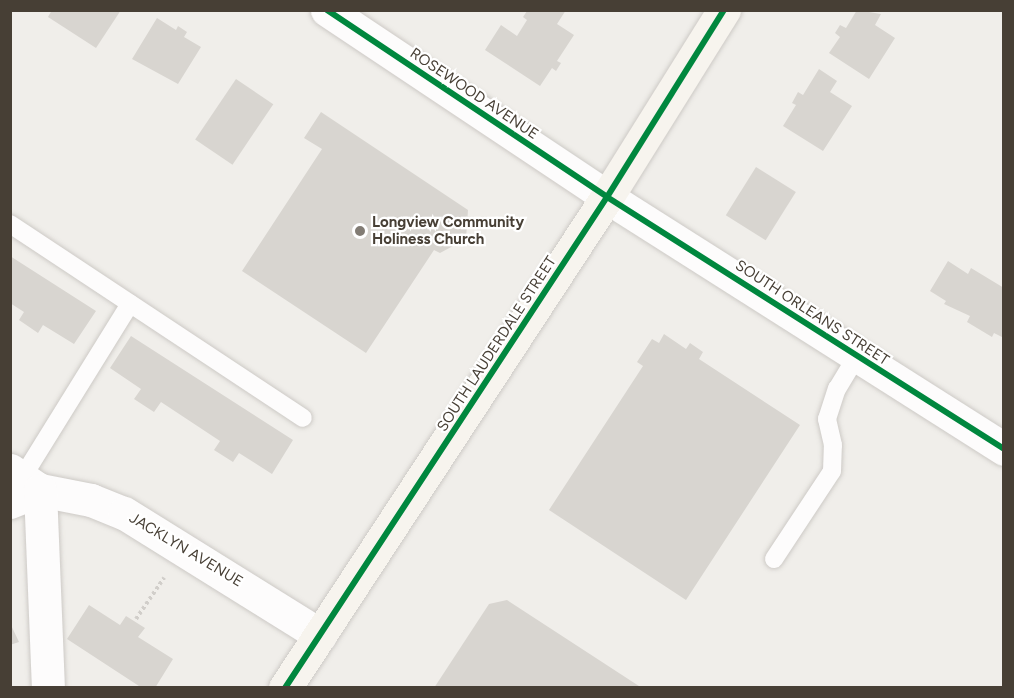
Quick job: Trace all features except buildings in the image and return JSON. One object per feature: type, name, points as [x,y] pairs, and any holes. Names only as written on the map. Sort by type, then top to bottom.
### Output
[{"type":"street","name":"ROSEWOOD AVENUE","points":[[327,10],[607,197]]},
{"type":"street","name":"SOUTH LAUDERDALE STREET","points":[[285,687],[607,197],[724,10]]},
{"type":"street","name":"SOUTH ORLEANS STREET","points":[[607,197],[1004,449]]},
{"type":"street","name":"JACKLYN AVENUE","points":[[21,485],[92,500],[124,513],[320,635]]},
{"type":"street","points":[[21,485],[48,687]]},
{"type":"lane","points":[[10,224],[303,418]]},
{"type":"lane","points":[[21,485],[130,304]]},
{"type":"lane","points":[[774,559],[832,471],[833,445],[827,419],[837,389],[857,356]]},
{"type":"path","points":[[136,619],[164,577]]},
{"type":"cycle path","points":[[327,10],[607,197],[1004,449]]},
{"type":"cycle path","points":[[285,688],[607,197],[724,10]]},
{"type":"place","name":"Longview Community Holiness Church","points":[[360,231]]}]
